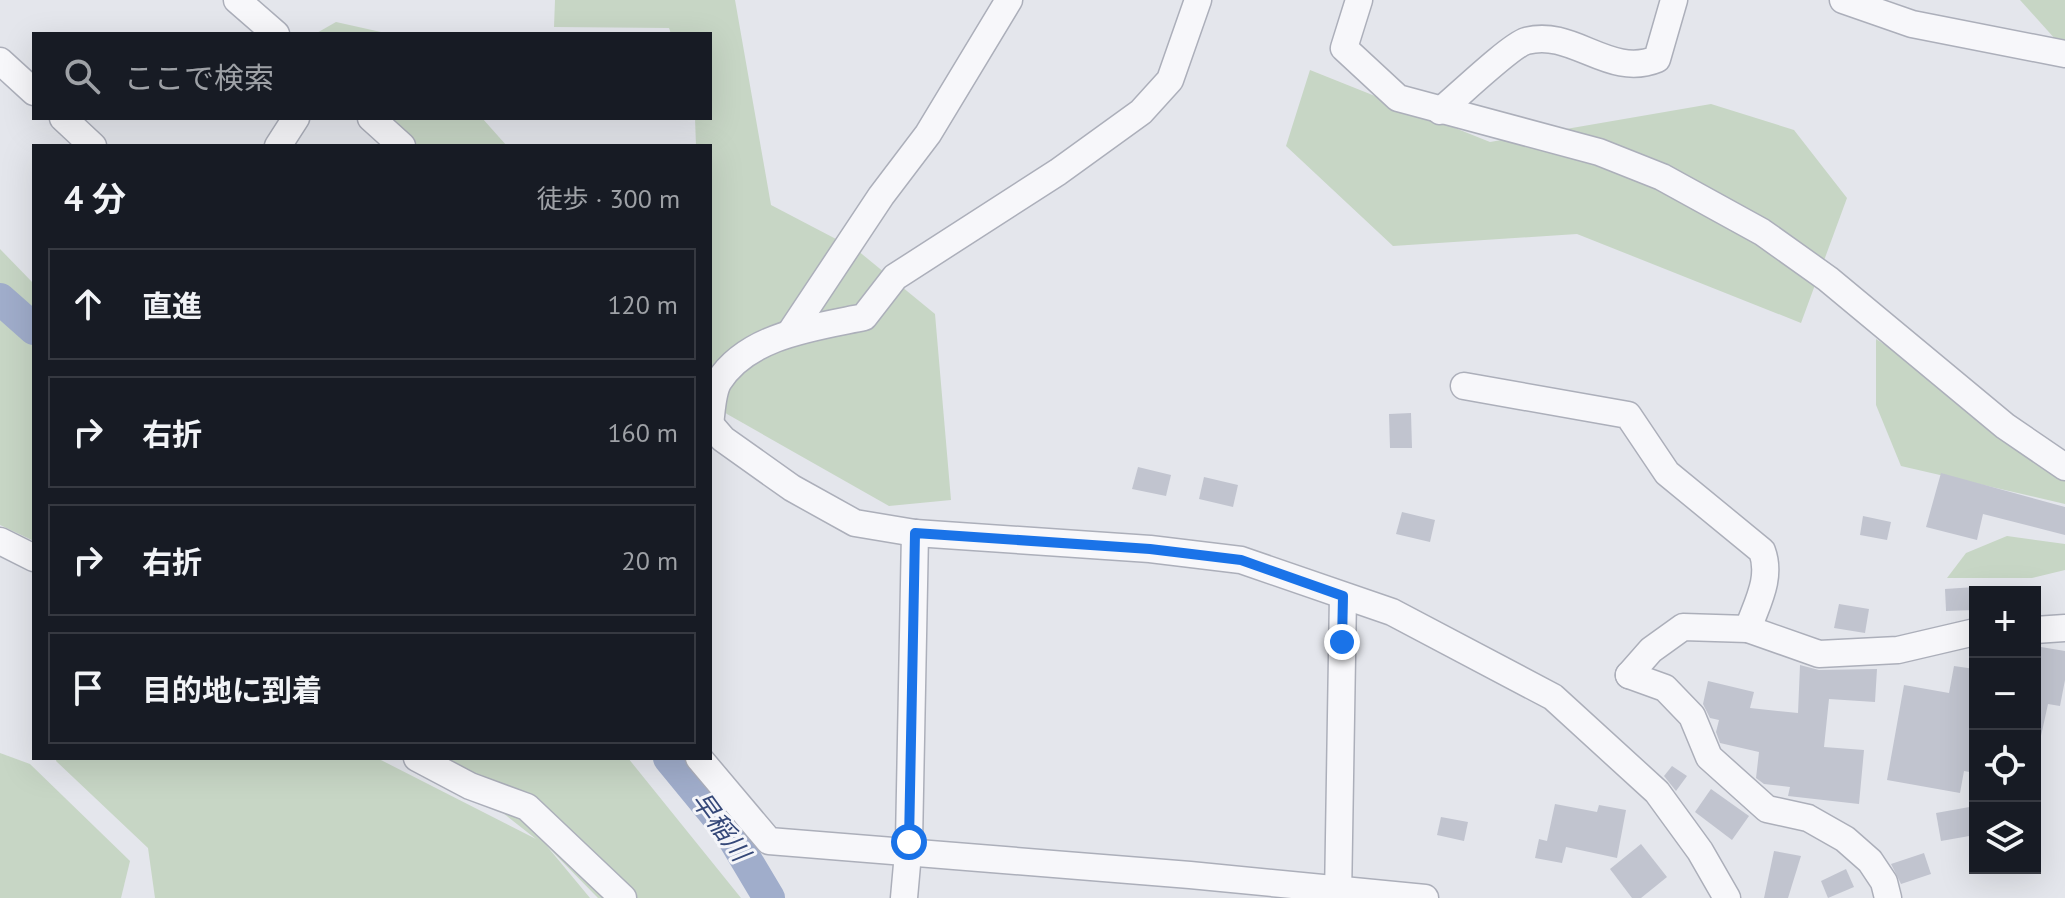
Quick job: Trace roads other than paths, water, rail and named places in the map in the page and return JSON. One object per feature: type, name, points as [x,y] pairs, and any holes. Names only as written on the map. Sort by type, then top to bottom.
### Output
[{"type":"street","points":[[237,0],[274,32]]},
{"type":"street","points":[[790,333],[881,196],[928,134],[1009,0]]},
{"type":"street","points":[[712,412],[717,383],[745,355],[790,333],[864,317],[895,277],[1058,172],[1141,112],[1170,80],[1198,0]]},
{"type":"street","points":[[1359,0],[1344,48],[1398,98],[1599,152],[1662,177],[1762,232],[1828,279],[2005,426],[2065,467]]},
{"type":"street","points":[[1440,111],[1510,50],[1527,41],[1559,41],[1627,66],[1657,59],[1674,0]]},
{"type":"street","points":[[1843,0],[1912,24],[2065,54]]},
{"type":"street","points":[[0,61],[32,90]]},
{"type":"street","points":[[65,120],[91,144]]},
{"type":"street","points":[[279,144],[295,120]]},
{"type":"street","points":[[373,120],[400,144]]},
{"type":"street","points":[[1464,386],[1628,415],[1667,473],[1762,551],[1767,564],[1766,580],[1748,629]]},
{"type":"street","points":[[712,426],[723,439],[825,508],[855,523],[915,533],[1150,549],[1241,560],[1392,612],[1553,697],[1657,792],[1700,851],[1727,898]]},
{"type":"street","points":[[904,898],[908,852],[915,533]]},
{"type":"street","points":[[0,541],[32,557]]},
{"type":"street","points":[[1339,894],[1343,596]]},
{"type":"street","points":[[1888,898],[1884,882],[1870,861],[1845,839],[1808,818],[1767,809],[1709,757],[1692,716],[1665,688],[1629,675],[1651,650],[1683,627],[1748,629],[1819,654],[1898,650],[1969,633]]},
{"type":"street","points":[[2041,630],[2065,628]]},
{"type":"street","points":[[421,760],[470,786],[527,807],[623,898]]},
{"type":"street","points":[[701,760],[769,841],[1339,894],[1425,898]]},
{"type":"waterway","name":"早稲川","points":[[0,299],[32,327]]},
{"type":"waterway","name":"早稲川","points":[[671,760],[729,831],[769,898]]}]
